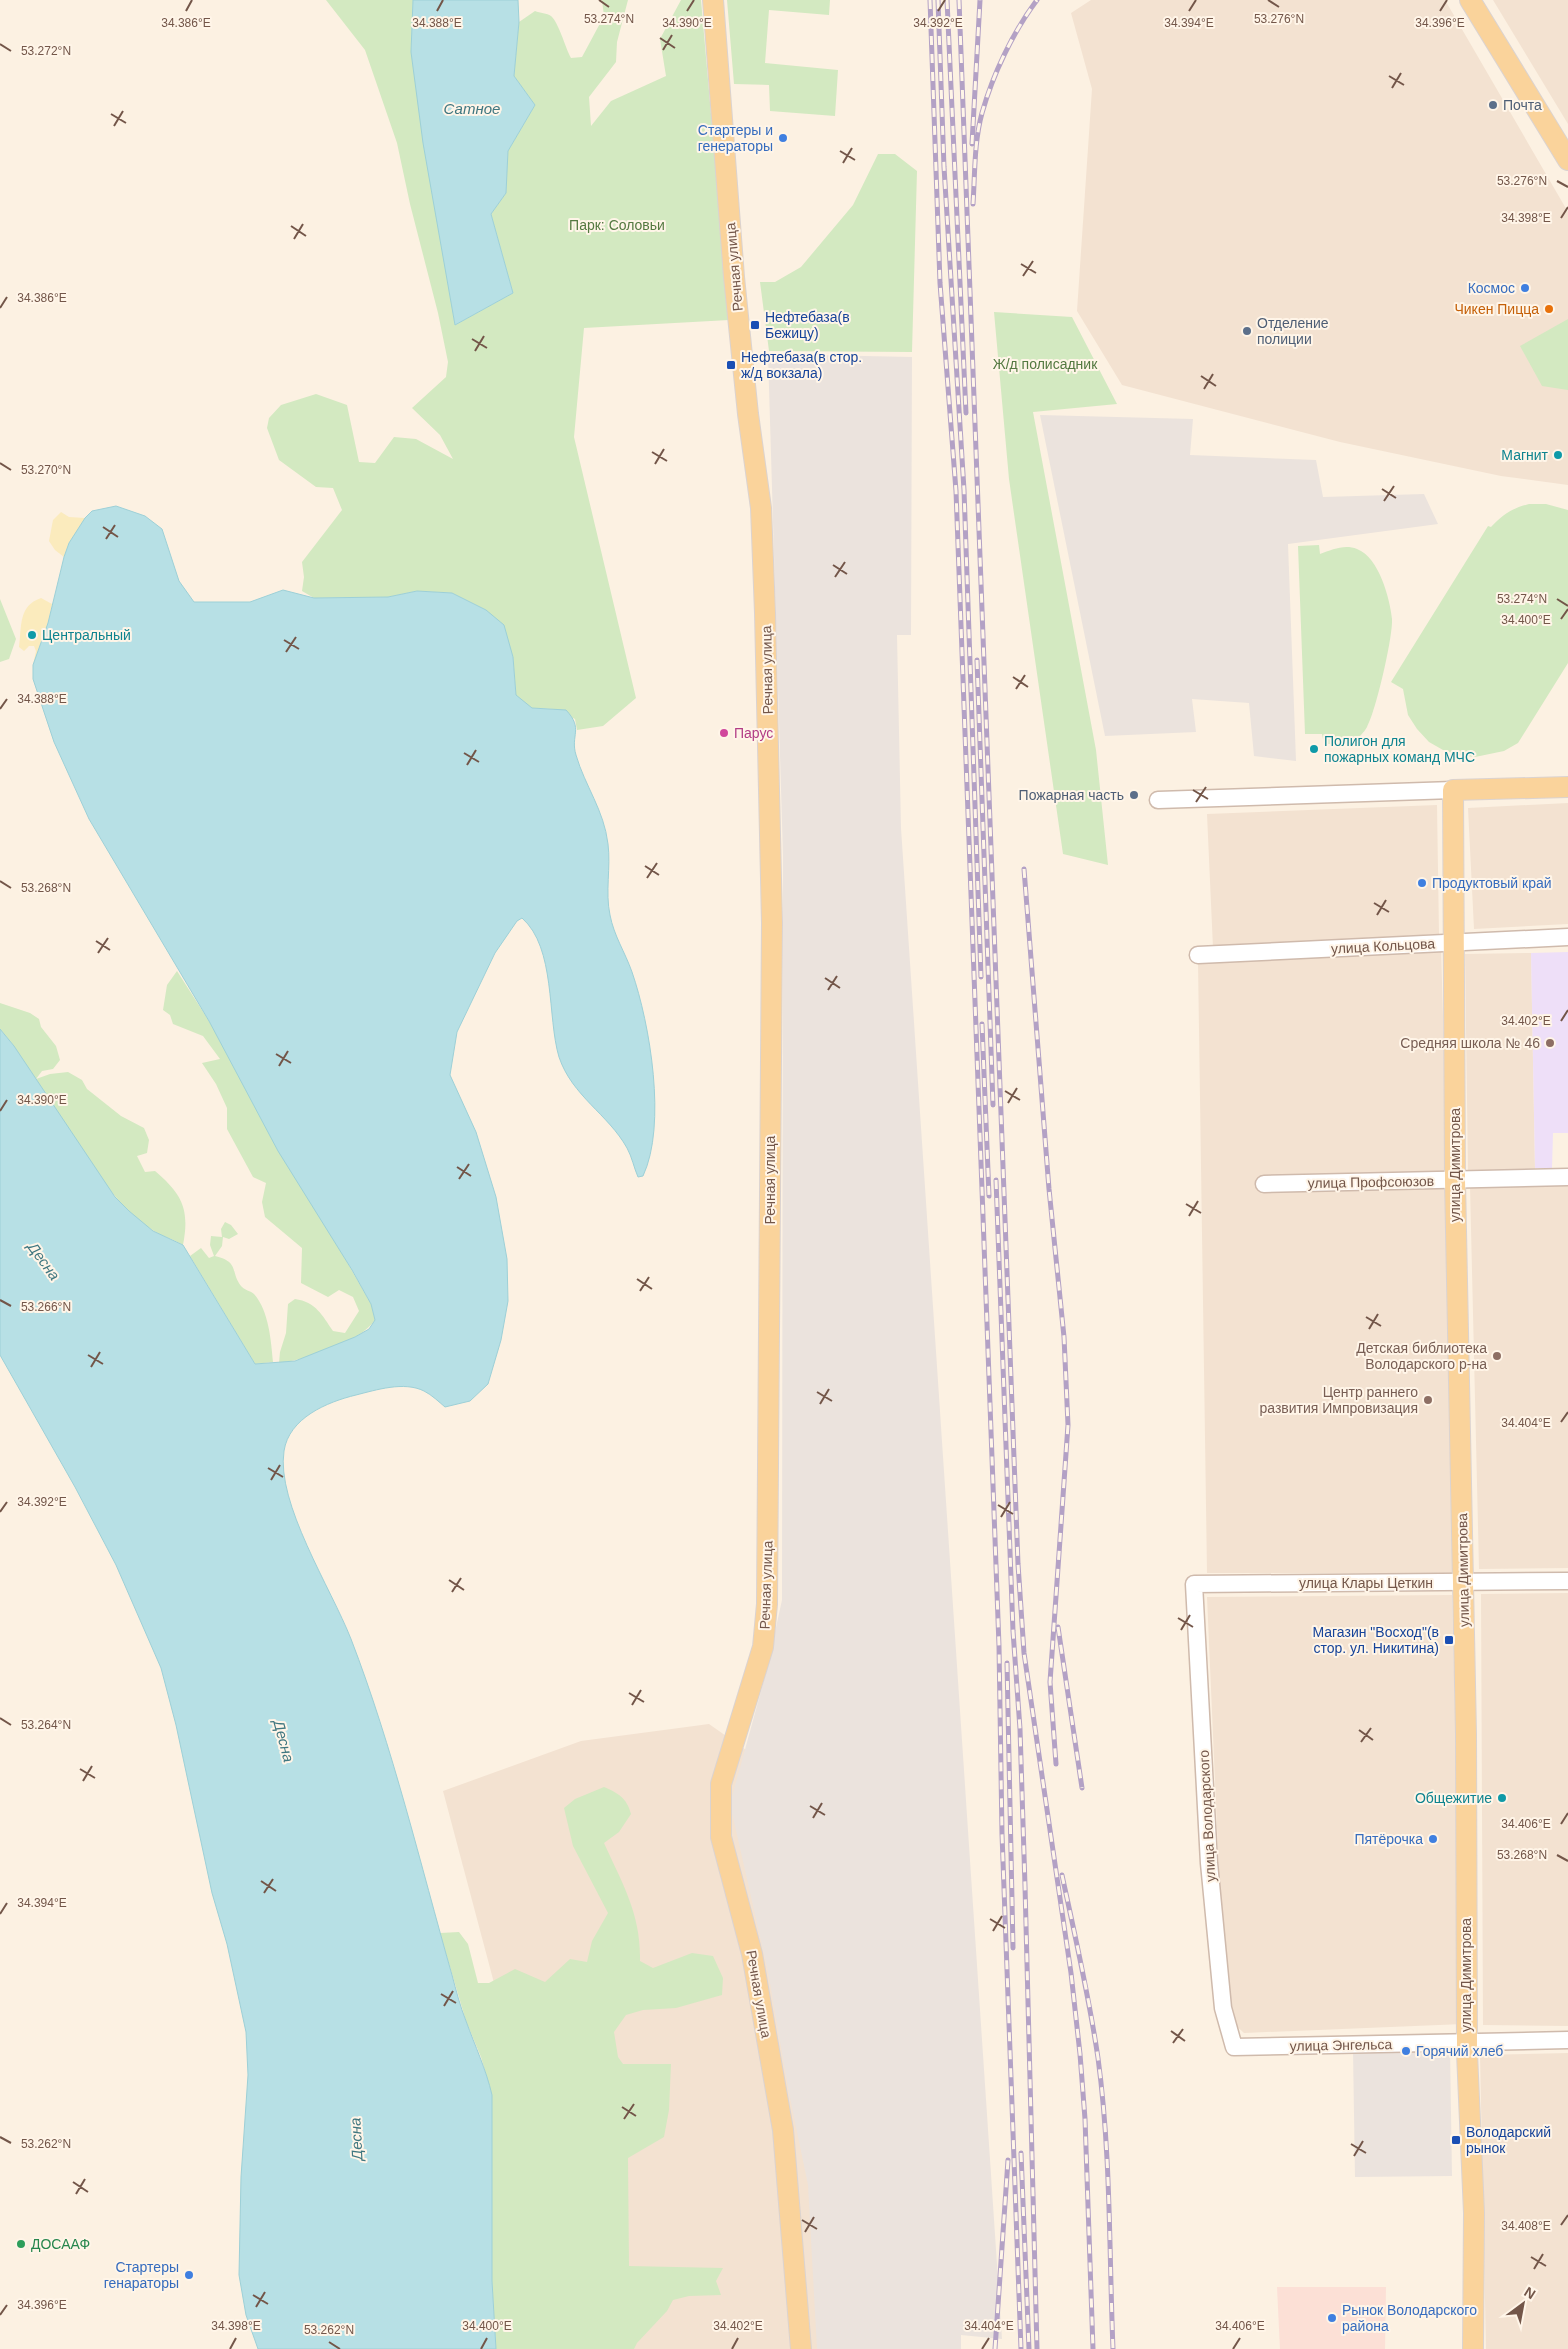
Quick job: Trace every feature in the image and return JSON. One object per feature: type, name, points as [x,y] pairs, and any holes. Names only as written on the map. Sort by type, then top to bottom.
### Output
[{"type":"main road","name":"Речная улица","points":[[713,0],[734,277],[762,528],[772,923],[768,1604],[764,1647],[721,1784],[720,1821],[721,1837],[752,1954],[783,2130],[801,2349]]},
{"type":"main road","points":[[1470,0],[1568,160]]},
{"type":"main road","points":[[1453,790],[1568,787]]},
{"type":"main road","name":"улица Димитрова","points":[[1453,790],[1455,1180],[1464,1582],[1466,2041],[1474,2213],[1473,2349]]},
{"type":"street","points":[[1158,800],[1453,790]]},
{"type":"street","name":"улица Кольцова","points":[[1198,955],[1568,937]]},
{"type":"street","name":"улица Профсоюзов","points":[[1264,1184],[1568,1177]]},
{"type":"street","name":"улица Клары Цеткин","points":[[1194,1584],[1568,1581]]},
{"type":"street","name":"улица Володарского","points":[[1194,1584],[1209,1863],[1223,2008],[1234,2047]]},
{"type":"street","name":"улица Энгельса","points":[[1234,2047],[1568,2040]]},
{"type":"shaded area","points":[[1091,0],[1445,0],[1568,212],[1568,485],[1501,476],[1340,442],[1122,385],[1077,311],[1092,89],[1071,13]]},
{"type":"shaded area","points":[[1493,0],[1568,0],[1568,124]]},
{"type":"shaded area","points":[[768,354],[912,357],[911,635],[897,635],[901,828],[1002,2339],[961,2335],[961,2349],[817,2349],[808,2185],[789,2093],[768,1972],[730,1804],[766,1673],[782,1600],[783,856]]},
{"type":"shaded area","points":[[1040,415],[1193,419],[1190,455],[1316,460],[1323,497],[1424,494],[1438,524],[1288,544],[1296,761],[1254,756],[1249,703],[1192,699],[1196,732],[1105,736]]},
{"type":"shaded area","points":[[1568,803],[1568,924],[1474,929],[1468,808]]},
{"type":"shaded area","points":[[1437,805],[1439,934],[1213,948],[1207,814]]},
{"type":"shaded area","points":[[1441,948],[1448,1187],[1455,1573],[1207,1573],[1198,962]]},
{"type":"shaded area","name":"Средняя школа № 46","points":[[1568,952],[1568,1133],[1553,1133],[1552,1168],[1535,1168],[1531,953]]},
{"type":"shaded area","points":[[1531,953],[1535,1170],[1468,1173],[1465,954]]},
{"type":"shaded area","points":[[1470,1186],[1568,1186],[1568,1568],[1479,1569]]},
{"type":"shaded area","points":[[1568,1593],[1568,2026],[1483,2025],[1481,1594]]},
{"type":"shaded area","points":[[1452,1595],[1463,2024],[1244,2033],[1230,2020],[1221,1919],[1207,1597]]},
{"type":"shaded area","points":[[709,1724],[766,1764],[923,2349],[521,2349],[523,2092],[443,1791],[581,1741]]},
{"type":"shaded area","points":[[1450,2050],[1452,2176],[1355,2177],[1353,2051]]},
{"type":"shaded area","points":[[1568,2053],[1568,2349],[1486,2349],[1480,2055]]},
{"type":"shaded area","name":"Рынок Володарского района","points":[[1277,2287],[1386,2287],[1385,2349],[1280,2349]]},
{"type":"green space","name":"Парк: Соловьи","points":[[326,0],[413,0],[411,52],[455,325],[513,293],[491,214],[506,193],[508,151],[535,105],[514,76],[519,22],[535,11],[551,16],[557,24],[571,58],[582,57],[604,16],[602,0],[628,0],[617,42],[616,62],[589,97],[591,126],[611,101],[666,76],[660,39],[681,0],[701,0],[729,320],[584,328],[574,437],[636,698],[603,726],[577,730],[575,719],[553,709],[532,708],[523,703],[516,695],[513,657],[486,610],[452,593],[417,591],[388,597],[314,598],[302,591],[304,577],[302,562],[342,510],[333,488],[316,487],[279,460],[267,428],[269,418],[281,405],[316,394],[347,405],[359,462],[375,463],[394,437],[416,439],[453,459],[440,435],[412,408],[446,377],[448,362],[397,143],[365,50]]},
{"type":"green space","points":[[727,0],[830,0],[829,15],[769,10],[765,63],[838,70],[835,116],[770,111],[769,85],[734,84]]},
{"type":"green space","points":[[878,154],[895,154],[917,171],[912,352],[769,351],[760,282],[775,282],[801,267],[853,205]]},
{"type":"green space","name":"Ж/д полисадник","points":[[994,312],[1072,317],[1117,404],[1033,412],[1096,750],[1108,865],[1063,854],[1009,479]]},
{"type":"green space","points":[[1568,319],[1568,390],[1542,386],[1520,346]]},
{"type":"green space","points":[[1529,504],[1546,504],[1568,510],[1568,663],[1518,743],[1504,751],[1475,757],[1443,750],[1429,742],[1417,729],[1408,715],[1403,689],[1391,682],[1488,526],[1491,527],[1504,515],[1518,507]]},
{"type":"green space","points":[[1319,545],[1320,554],[1347,547],[1365,553],[1377,569],[1382,580],[1389,601],[1392,619],[1387,657],[1371,719],[1360,737],[1351,743],[1324,744],[1322,734],[1305,734],[1298,546]]},
{"type":"green space","points":[[0,599],[16,639],[9,659],[0,662]]},
{"type":"green space","points":[[177,971],[209,1021],[371,1304],[375,1320],[357,1336],[332,1349],[279,1363],[280,1352],[286,1333],[288,1304],[295,1299],[308,1303],[318,1310],[333,1331],[345,1333],[359,1311],[353,1297],[339,1290],[328,1297],[301,1283],[302,1248],[265,1217],[262,1202],[266,1183],[253,1177],[227,1129],[227,1108],[216,1084],[202,1063],[220,1059],[203,1036],[173,1024],[170,1015],[163,1010],[167,985]]},
{"type":"green space","points":[[0,1003],[30,1013],[39,1019],[41,1027],[56,1046],[60,1060],[53,1069],[42,1071],[36,1079],[50,1074],[68,1072],[82,1080],[87,1089],[121,1116],[144,1128],[149,1140],[147,1153],[137,1156],[145,1172],[155,1171],[178,1195],[182,1203],[185,1221],[183,1245],[146,1226],[132,1214],[101,1178],[14,1046],[0,1029]]},
{"type":"green space","points":[[225,1222],[231,1225],[238,1234],[229,1239],[223,1237],[222,1246],[215,1256],[223,1258],[231,1264],[241,1286],[254,1294],[259,1301],[266,1317],[273,1362],[255,1364],[190,1256],[201,1248],[209,1258],[214,1256],[210,1245],[211,1236],[222,1237],[221,1229]]},
{"type":"green space","points":[[604,1787],[621,1797],[627,1804],[631,1814],[619,1832],[604,1843],[630,1900],[640,1944],[640,1961],[653,1968],[692,1953],[713,1956],[723,1978],[722,1995],[676,2008],[643,2010],[626,2015],[614,2032],[618,2057],[623,2064],[671,2064],[669,2110],[664,2137],[628,2158],[629,2266],[723,2268],[716,2281],[721,2295],[689,2296],[673,2300],[667,2311],[637,2343],[634,2349],[496,2349],[492,2281],[492,2095],[481,2057],[466,2021],[440,1933],[459,1932],[468,1944],[478,1983],[489,1983],[515,1969],[545,1982],[570,1959],[587,1962],[592,1941],[608,1913],[573,1846],[564,1808],[575,1799]]},
{"type":"sand","points":[[61,512],[69,517],[85,518],[69,543],[64,557],[55,550],[49,541],[53,520]]},
{"type":"sand","name":"Центральный","points":[[41,598],[52,604],[48,623],[33,665],[36,651],[34,646],[29,646],[24,651],[19,647],[21,624],[28,606]]},
{"type":"water","name":"Сатное","points":[[413,0],[518,0],[519,22],[514,76],[535,105],[508,151],[506,193],[491,214],[513,293],[455,325],[423,143],[411,52]]},
{"type":"water","name":"Десна","points":[[116,506],[145,516],[162,529],[179,581],[194,602],[250,602],[283,590],[314,598],[388,597],[417,591],[452,593],[486,610],[504,625],[513,657],[516,695],[532,708],[566,710],[574,722],[576,755],[603,820],[606,832],[609,853],[608,897],[612,923],[632,972],[645,1019],[653,1074],[654,1130],[650,1155],[643,1176],[638,1177],[629,1151],[619,1136],[581,1094],[565,1071],[555,1041],[549,984],[540,947],[533,931],[522,918],[517,921],[495,953],[457,1032],[450,1075],[476,1132],[496,1197],[507,1259],[508,1301],[501,1340],[488,1384],[470,1401],[445,1407],[424,1391],[408,1387],[381,1389],[345,1398],[322,1407],[301,1421],[287,1439],[284,1451],[284,1472],[288,1495],[296,1520],[342,1618],[366,1680],[405,1806],[460,2004],[490,2085],[492,2095],[492,2281],[496,2349],[258,2349],[246,2315],[239,2275],[241,2177],[248,2075],[246,2032],[227,1944],[212,1893],[176,1725],[161,1668],[116,1565],[75,1487],[0,1355],[0,1029],[14,1046],[115,1197],[153,1231],[183,1245],[255,1364],[295,1361],[355,1337],[369,1329],[375,1320],[371,1304],[352,1270],[278,1151],[209,1021],[89,819],[54,742],[33,679],[33,665],[48,623],[69,543],[85,518],[92,511]]},
{"type":"railway","points":[[930,0],[940,283],[956,491],[999,1646],[1002,1834],[1021,2349]]},
{"type":"railway","points":[[938,0],[944,167],[964,490],[981,977]]},
{"type":"railway","points":[[947,0],[966,413]]},
{"type":"railway","points":[[959,0],[1018,1564],[1024,1653],[1071,1973],[1080,2054],[1085,2119],[1093,2349]]},
{"type":"railway","points":[[972,144],[980,0]]},
{"type":"railway","points":[[973,204],[975,158],[982,113],[998,69],[1012,40],[1037,0]]},
{"type":"railway","points":[[977,660],[993,1105]]},
{"type":"railway","points":[[1024,869],[1049,1189],[1064,1337],[1068,1425],[1050,1682],[1056,1764]]},
{"type":"railway","points":[[982,1024],[989,1196]]},
{"type":"railway","points":[[996,1180],[1013,1631],[1020,1729],[1037,2349]]},
{"type":"railway","points":[[1058,1627],[1082,1788]]},
{"type":"railway","points":[[1007,1663],[1013,1948]]},
{"type":"railway","points":[[1062,1875],[1082,1966],[1098,2058],[1102,2094],[1107,2167],[1113,2349]]},
{"type":"railway","points":[[1021,2153],[1029,2349]]},
{"type":"railway","points":[[995,2349],[1008,2160]]},
{"type":"place","name":"Почта","points":[[1493,105]]},
{"type":"place","name":"Стартеры и генераторы","points":[[783,138]]},
{"type":"place","name":"Космос","points":[[1525,288]]},
{"type":"place","name":"Чикен Пицца","points":[[1549,309]]},
{"type":"place","name":"Нефтебаза(в Бежицу)","points":[[755,325]]},
{"type":"place","name":"Отделение полиции","points":[[1247,331]]},
{"type":"place","name":"Нефтебаза(в стор. ж/д вокзала)","points":[[731,365]]},
{"type":"place","name":"Магнит","points":[[1558,455]]},
{"type":"place","name":"Центральный","points":[[32,635]]},
{"type":"place","name":"Парус","points":[[724,733]]},
{"type":"place","name":"Полигон для пожарных команд МЧС","points":[[1314,749]]},
{"type":"place","name":"Пожарная часть","points":[[1134,795]]},
{"type":"place","name":"Продуктовый край","points":[[1422,883]]},
{"type":"place","name":"Средняя школа № 46","points":[[1550,1043]]},
{"type":"place","name":"Детская библиотека Володарского р-на","points":[[1497,1356]]},
{"type":"place","name":"Центр раннего развития Импровизация","points":[[1428,1400]]},
{"type":"place","name":"Магазин \"Восход\"(в стор. ул. Никитина)","points":[[1449,1640]]},
{"type":"place","name":"Общежитие","points":[[1502,1798]]},
{"type":"place","name":"Пятёрочка","points":[[1433,1839]]},
{"type":"place","name":"Горячий хлеб","points":[[1406,2051]]},
{"type":"place","name":"Володарский рынок","points":[[1456,2140]]},
{"type":"place","name":"ДОСААФ","points":[[21,2244]]},
{"type":"place","name":"Стартеры генараторы","points":[[189,2275]]},
{"type":"place","name":"Рынок Володарского района","points":[[1332,2318]]}]
